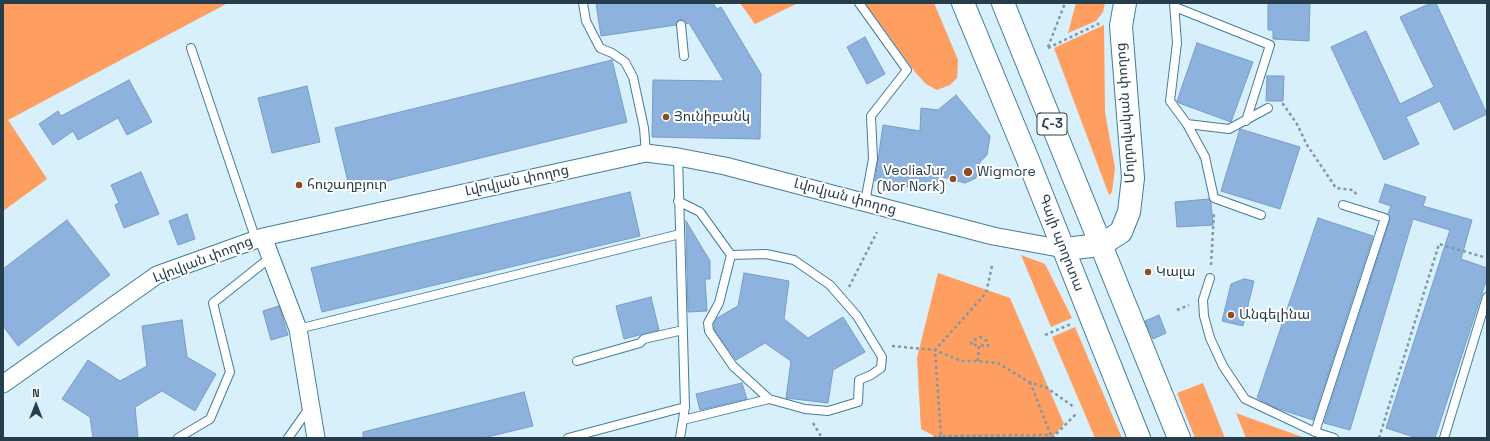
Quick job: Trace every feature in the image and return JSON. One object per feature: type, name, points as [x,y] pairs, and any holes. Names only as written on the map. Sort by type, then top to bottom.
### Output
[{"type":"main road","name":"Գայի պողոտա","points":[[963,3],[1064,249],[1139,438]]},
{"type":"main road","name":"Հ-3","points":[[1003,3],[1179,438]]},
{"type":"main road","name":"Մոլդովական փողոց","points":[[1064,249],[1101,244],[1121,232],[1129,212],[1133,178],[1121,26],[1125,3]]},
{"type":"street","name":"Լվովյան փողոց","points":[[3,384],[157,275],[260,238],[646,153],[678,157],[725,166],[993,236],[1064,249]]},
{"type":"street","points":[[260,238],[271,257],[298,329],[316,438]]},
{"type":"lane","points":[[583,3],[586,21],[600,48],[612,53],[625,62],[633,76],[644,128],[646,153]]},
{"type":"lane","points":[[859,3],[907,70],[871,116],[873,159],[864,202]]},
{"type":"lane","points":[[1246,121],[1270,45],[1175,5],[1177,43],[1170,101],[1187,124],[1205,157],[1214,198],[1261,215]]},
{"type":"lane","points":[[681,25],[684,56]]},
{"type":"lane","points":[[191,48],[260,238]]},
{"type":"lane","points":[[1187,124],[1229,129],[1268,108]]},
{"type":"lane","points":[[678,157],[678,201],[685,407],[680,438]]},
{"type":"lane","points":[[678,201],[700,212],[731,255],[719,303],[708,323],[709,331],[733,366],[768,399],[805,409],[828,411],[858,402],[859,380],[881,368],[882,357],[868,331],[843,299],[830,285],[794,260],[766,254],[731,255]]},
{"type":"lane","points":[[1315,432],[1386,218],[1343,205]]},
{"type":"lane","points":[[298,329],[680,234]]},
{"type":"lane","points":[[178,438],[210,419],[230,372],[212,303],[271,257]]},
{"type":"lane","points":[[1210,278],[1202,300],[1204,316],[1210,338],[1234,384],[1245,399],[1315,432],[1334,438]]},
{"type":"lane","points":[[1444,438],[1487,297]]},
{"type":"lane","points":[[577,360],[640,343],[644,338],[683,330]]},
{"type":"lane","points":[[683,420],[768,399]]},
{"type":"lane","points":[[288,438],[310,406]]},
{"type":"lane","points":[[568,438],[685,407]]},
{"type":"path","points":[[1065,3],[1048,48],[1106,20]]},
{"type":"path","points":[[1283,104],[1307,145],[1336,188],[1353,190],[1360,199]]},
{"type":"path","points":[[1210,278],[1214,239],[1214,198]]},
{"type":"path","points":[[843,299],[877,232]]},
{"type":"path","points":[[1380,438],[1439,244],[1487,258]]},
{"type":"path","points":[[941,436],[935,350],[986,293],[992,266]]},
{"type":"path","points":[[1046,335],[1073,323]]},
{"type":"path","points":[[868,331],[891,346],[935,350],[961,361],[978,360],[998,363],[1029,382],[1046,388],[1074,407]]},
{"type":"path","points":[[980,337],[984,338],[988,346],[980,345],[971,345],[972,341],[980,337]]},
{"type":"path","points":[[978,360],[980,345]]},
{"type":"path","points":[[1029,382],[1052,437]]},
{"type":"path","points":[[933,438],[941,436],[1052,437],[1076,414]]},
{"type":"shaded area","points":[[3,3],[228,3],[8,120],[47,179],[3,211]]},
{"type":"shaded area","points":[[740,3],[798,3],[755,24]]},
{"type":"shaded area","points":[[865,3],[934,3],[958,60],[957,78],[950,85],[937,90],[926,84],[915,72]]},
{"type":"shaded area","points":[[1076,3],[1105,3],[1103,12],[1096,21],[1068,33]]},
{"type":"shaded area","points":[[1104,25],[1105,112],[1115,168],[1112,192],[1109,195],[1054,48]]},
{"type":"shaded area","points":[[1021,255],[1045,264],[1072,318],[1051,327]]},
{"type":"shaded area","points":[[938,273],[1010,298],[1064,424],[1052,438],[938,438],[921,429],[917,358]]},
{"type":"shaded area","points":[[1075,327],[1122,438],[1095,438],[1052,337]]},
{"type":"shaded area","points":[[1203,383],[1225,438],[1195,438],[1177,393]]},
{"type":"shaded area","points":[[1236,413],[1305,438],[1246,438]]},
{"type":"building","points":[[596,3],[713,3],[717,9],[721,7],[761,74],[760,139],[652,137],[653,80],[724,81],[689,23],[686,24],[684,20],[678,20],[676,25],[601,36]]},
{"type":"building","points":[[1268,3],[1310,3],[1309,41],[1273,39],[1273,30],[1268,30]]},
{"type":"building","points":[[1431,3],[1436,3],[1487,114],[1454,130],[1440,101],[1406,117],[1419,144],[1384,160],[1331,47],[1366,31],[1400,104],[1434,87],[1400,17]]},
{"type":"building","points":[[865,37],[885,74],[867,84],[847,47]]},
{"type":"building","points":[[1197,43],[1253,62],[1231,122],[1177,101]]},
{"type":"building","points":[[612,60],[627,122],[350,190],[335,128]]},
{"type":"building","points":[[1267,76],[1284,76],[1283,101],[1266,101]]},
{"type":"building","points":[[129,80],[152,122],[127,135],[118,118],[78,140],[73,131],[53,145],[39,124],[58,111],[61,116]]},
{"type":"building","points":[[307,86],[320,142],[272,153],[258,98]]},
{"type":"building","points":[[956,95],[990,136],[987,155],[980,162],[976,178],[965,183],[939,176],[937,186],[916,188],[875,181],[883,125],[920,131],[921,108],[938,110]]},
{"type":"building","points":[[1240,129],[1300,147],[1280,209],[1221,191]]},
{"type":"building","points":[[141,172],[159,214],[124,228],[115,205],[119,203],[111,185]]},
{"type":"building","points":[[1385,184],[1426,197],[1423,206],[1472,220],[1461,259],[1487,268],[1487,278],[1435,438],[1417,438],[1386,428],[1450,230],[1413,219],[1350,430],[1324,423],[1390,220],[1388,214],[1391,206],[1379,202]]},
{"type":"building","points":[[630,192],[640,236],[322,312],[311,268]]},
{"type":"building","points":[[1209,199],[1211,203],[1213,225],[1177,227],[1175,202]]},
{"type":"building","points":[[187,214],[195,239],[178,245],[169,221]]},
{"type":"building","points":[[1318,218],[1373,236],[1313,420],[1276,408],[1257,398]]},
{"type":"building","points":[[67,220],[110,275],[18,346],[3,326],[3,269]]},
{"type":"building","points":[[686,221],[710,261],[710,279],[705,279],[707,311],[688,312]]},
{"type":"building","points":[[744,273],[789,281],[784,319],[808,338],[843,317],[865,352],[833,370],[828,403],[786,398],[791,361],[765,343],[736,360],[714,329],[714,324],[717,318],[738,306]]},
{"type":"building","points":[[1244,279],[1254,281],[1243,326],[1222,321],[1231,284]]},
{"type":"building","points":[[651,297],[659,330],[624,339],[616,306]]},
{"type":"building","points":[[279,306],[288,335],[271,340],[263,311]]},
{"type":"building","points":[[1159,315],[1166,333],[1153,339],[1145,321]]},
{"type":"building","points":[[182,320],[187,357],[216,374],[195,411],[162,391],[135,407],[138,438],[93,438],[90,417],[62,399],[88,360],[120,381],[147,366],[142,326]]},
{"type":"building","points":[[742,383],[747,399],[700,410],[696,394]]},
{"type":"building","points":[[524,392],[533,426],[483,438],[363,438],[363,432]]},
{"type":"place","name":"Յունիբանկ","points":[[666,117]]},
{"type":"place","name":"Wigmore","points":[[968,172]]},
{"type":"place","name":"VeoliaJur (Nor Nork)","points":[[953,179]]},
{"type":"place","name":"հուշաղբյուր","points":[[299,185]]},
{"type":"place","name":"Կալա","points":[[1148,272]]},
{"type":"place","name":"Անգելինա","points":[[1231,315]]}]
